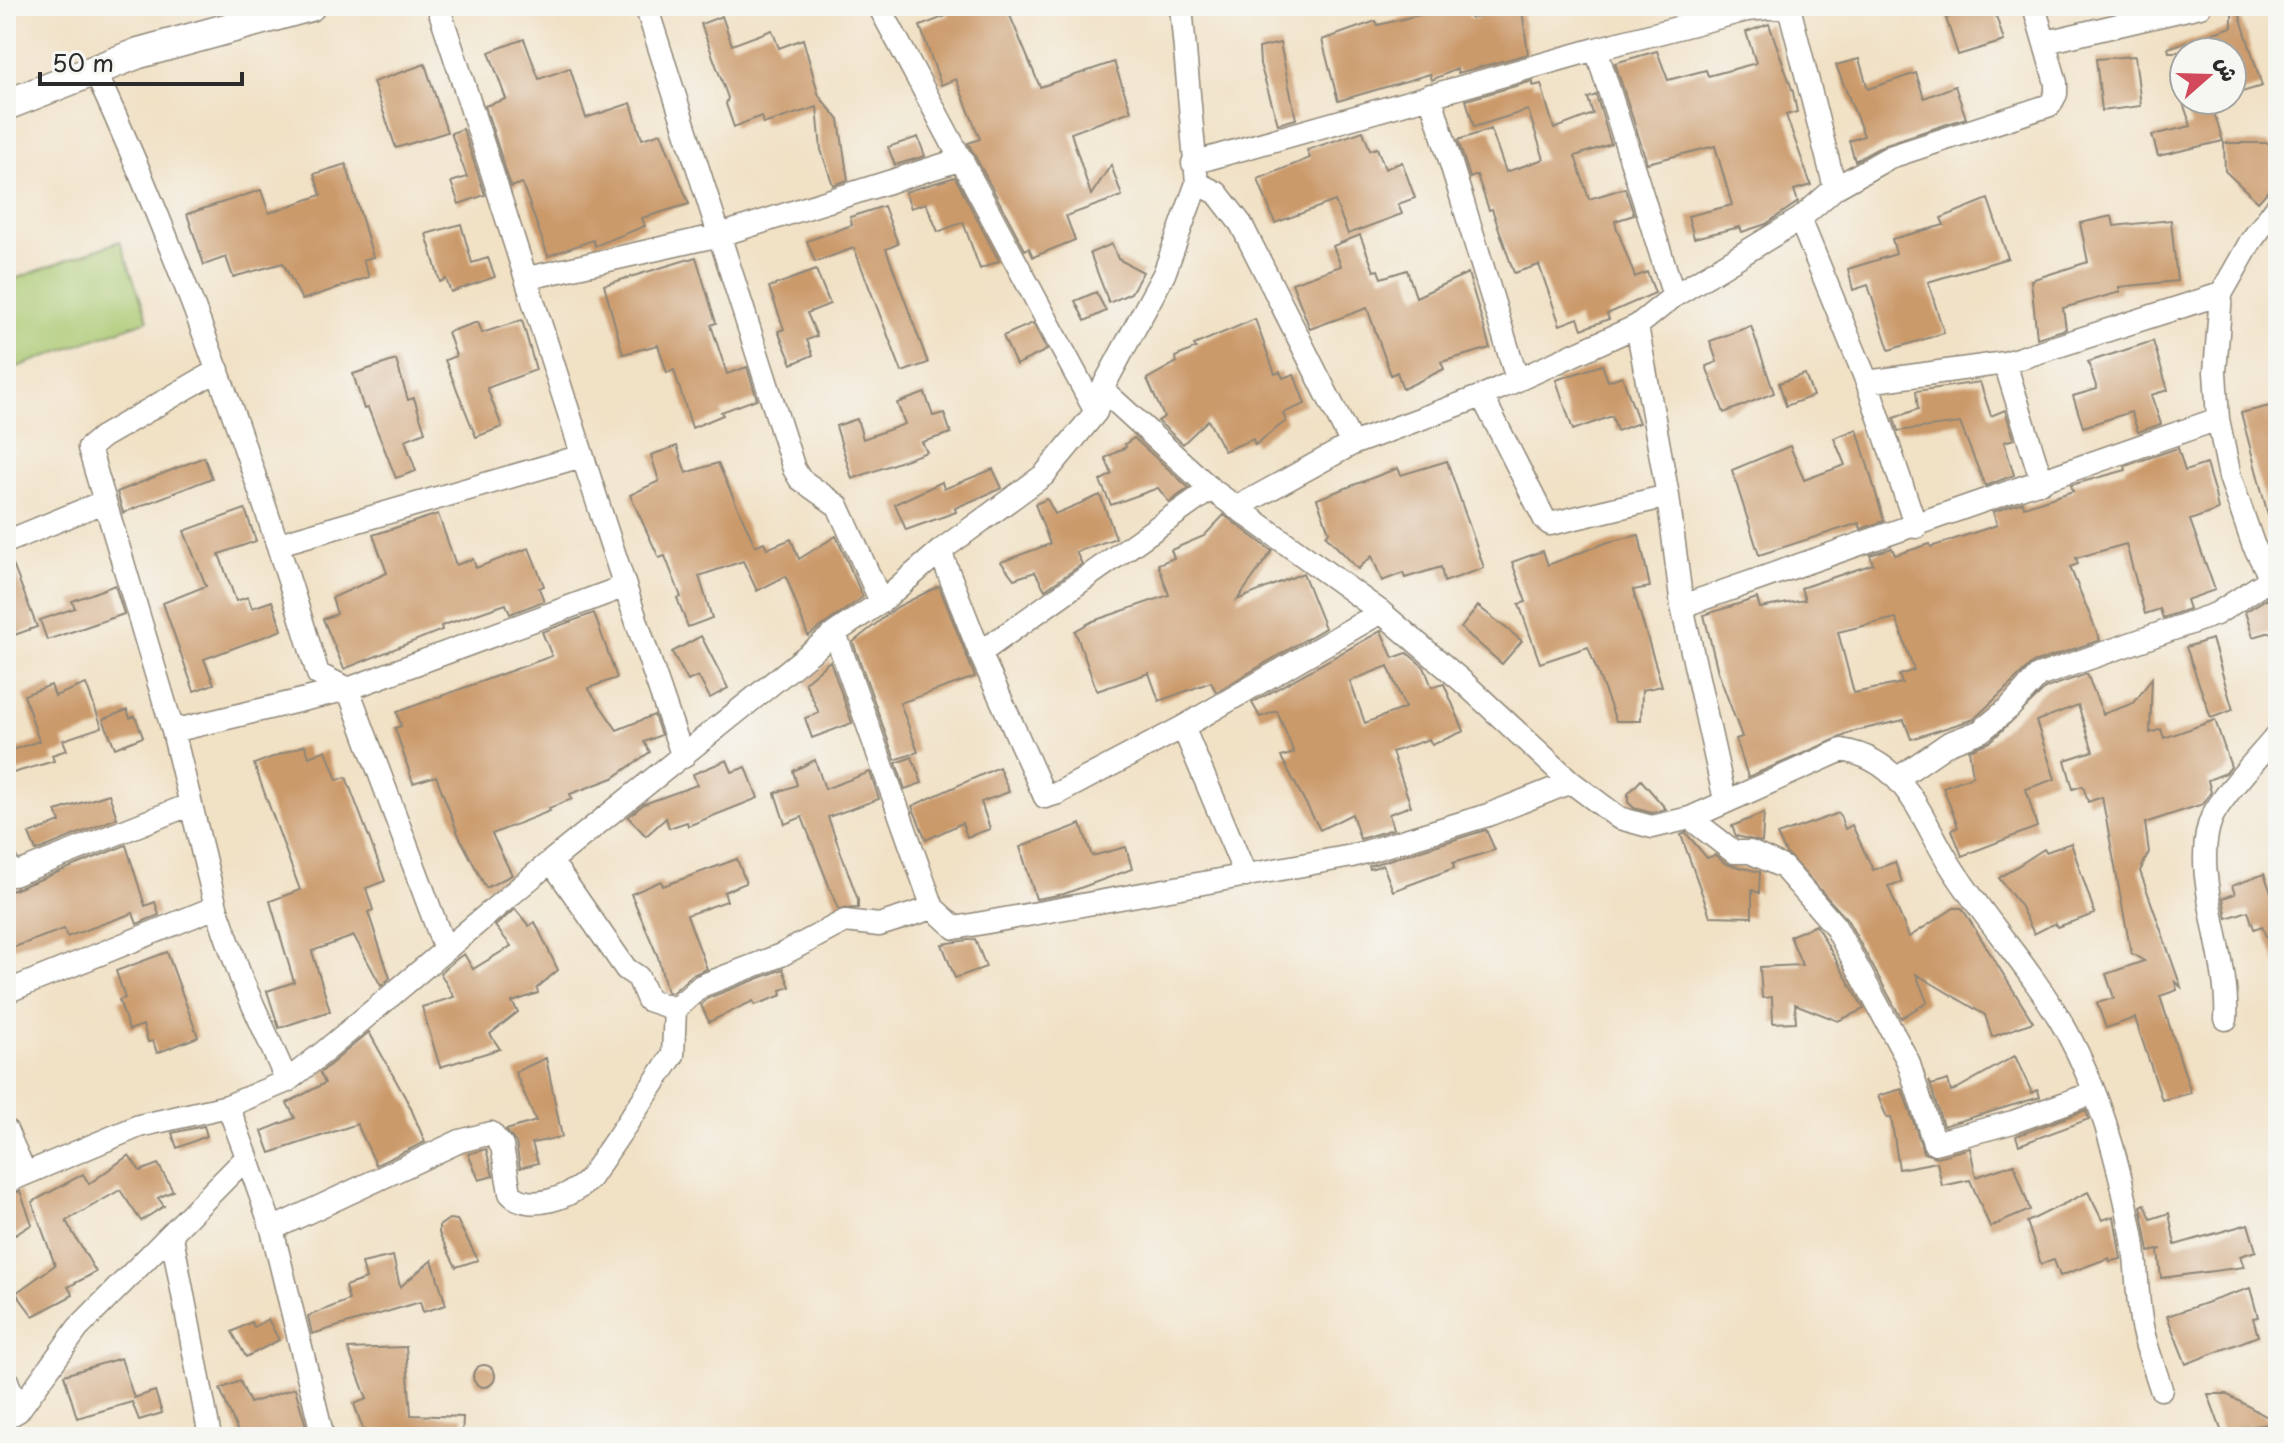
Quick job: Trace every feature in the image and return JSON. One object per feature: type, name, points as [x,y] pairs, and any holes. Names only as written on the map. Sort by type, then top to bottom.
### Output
[{"type":"street","points":[[6,105],[154,49],[310,6]]},
{"type":"street","points":[[438,6],[528,278],[623,587],[683,757]]},
{"type":"street","points":[[646,6],[794,469],[800,479],[838,506],[881,602]]},
{"type":"street","points":[[879,6],[1096,412]]},
{"type":"street","points":[[6,1130],[15,1176],[139,1126],[228,1106],[287,1081],[551,861],[835,633],[881,602],[940,551],[1044,475],[1096,412],[1102,389],[1164,274],[1195,173],[1181,6]]},
{"type":"street","points":[[1195,173],[1430,95],[1746,8],[1790,6],[1835,188]]},
{"type":"street","points":[[1236,508],[1352,444],[1482,396],[1637,326],[1674,296],[1800,219],[1835,188],[1890,157],[2050,105],[2056,94],[2056,83],[2034,6]]},
{"type":"street","points":[[2046,42],[2200,6]]},
{"type":"street","points":[[1596,49],[1674,296]]},
{"type":"street","points":[[95,71],[145,179],[218,370],[279,544],[318,674],[348,689],[445,949]]},
{"type":"street","points":[[1430,95],[1517,379]]},
{"type":"street","points":[[528,278],[720,235],[962,159]]},
{"type":"street","points":[[1195,173],[1217,193],[1241,224],[1352,444]]},
{"type":"street","points":[[1898,778],[1949,743],[1981,731],[2009,708],[2038,676],[2216,614],[2275,585],[2253,544],[2230,477],[2218,419],[2215,372],[2221,294],[2251,241],[2278,205]]},
{"type":"street","points":[[1800,219],[1867,382],[1916,527]]},
{"type":"street","points":[[1867,382],[2005,363],[2221,294]]},
{"type":"street","points":[[1637,326],[1668,496],[1682,606],[1725,800]]},
{"type":"street","points":[[2005,363],[2042,482]]},
{"type":"street","points":[[218,370],[102,437],[89,448],[173,731],[216,907],[241,978],[287,1081]]},
{"type":"street","points":[[1102,389],[1211,489],[1381,612],[1602,808],[1635,825],[1652,827],[1690,818],[1842,750],[1865,753],[1881,762],[1898,778],[1961,881],[1988,914],[2067,1033],[2093,1093],[2121,1183],[2133,1236],[2143,1331],[2161,1389]]},
{"type":"street","points":[[1482,396],[1545,520],[1550,524],[1668,496]]},
{"type":"street","points":[[1682,606],[1916,527],[2218,419]]},
{"type":"street","points":[[279,544],[582,456]]},
{"type":"street","points":[[980,653],[1211,489]]},
{"type":"street","points":[[6,542],[103,502]]},
{"type":"street","points":[[940,551],[980,653],[1045,797],[1183,727],[1381,612]]},
{"type":"street","points":[[173,731],[348,689],[623,587]]},
{"type":"street","points":[[835,633],[933,908],[955,928],[1246,876],[1381,848],[1488,815],[1571,782]]},
{"type":"street","points":[[1183,727],[1246,876]]},
{"type":"street","points":[[2226,1019],[2225,968],[2209,898],[2204,854],[2213,816],[2278,734]]},
{"type":"street","points":[[6,862],[13,875],[189,805]]},
{"type":"street","points":[[1690,818],[1734,852],[1750,852],[1783,867],[1835,926],[1908,1061],[1934,1143],[2013,1122],[2093,1093]]},
{"type":"street","points":[[551,861],[626,969],[638,977],[648,1000],[675,1009]]},
{"type":"street","points":[[6,992],[216,907]]},
{"type":"street","points":[[272,1229],[460,1141],[491,1133],[502,1146],[514,1198],[533,1204],[579,1189],[667,1066],[675,1042],[675,1009],[701,986],[781,955],[845,921],[879,925],[933,908]]},
{"type":"street","points":[[228,1106],[272,1229],[323,1437]]},
{"type":"street","points":[[12,1414],[78,1328],[172,1237],[247,1157]]},
{"type":"street","points":[[172,1237],[210,1437]]},
{"type":"street","points":[[6,1378],[12,1414]]},
{"type":"green space","points":[[120,241],[148,320],[6,371],[6,282]]},
{"type":"building","points":[[945,6],[1006,6],[1040,87],[1114,62],[1131,111],[1071,133],[1091,195],[1111,165],[1122,196],[1066,216],[1075,240],[1033,257],[1029,248],[1025,250],[968,143],[980,139],[956,79],[941,85],[920,26],[949,15]]},
{"type":"building","points":[[1429,6],[1465,6],[1470,18],[1522,10],[1528,54],[1458,73],[1457,69],[1432,80],[1430,74],[1338,101],[1322,40],[1376,21],[1378,25],[1431,12]]},
{"type":"building","points":[[1980,6],[1993,6],[2004,41],[1958,55],[1946,18]]},
{"type":"building","points":[[2232,6],[2237,6],[2246,36],[2205,36],[2232,27]]},
{"type":"building","points":[[722,16],[732,45],[772,30],[779,48],[803,39],[819,96],[839,120],[848,180],[833,185],[821,150],[817,107],[763,124],[761,116],[734,127],[726,104],[728,98],[701,24]]},
{"type":"building","points":[[1769,24],[1797,112],[1786,115],[1811,185],[1794,190],[1798,202],[1766,224],[1742,232],[1740,227],[1694,238],[1688,216],[1732,205],[1715,146],[1647,163],[1615,63],[1657,51],[1668,80],[1706,70],[1708,76],[1756,63],[1746,32]]},
{"type":"building","points":[[524,39],[539,79],[570,68],[586,118],[631,103],[642,139],[661,133],[689,204],[642,218],[645,226],[595,246],[593,240],[548,256],[522,183],[511,187],[485,106],[506,99],[489,52]]},
{"type":"building","points":[[2248,41],[2262,86],[2248,90]]},
{"type":"building","points":[[1280,43],[1296,119],[1278,124],[1260,64],[1259,48]]},
{"type":"building","points":[[2135,56],[2141,106],[2102,111],[2096,59]]},
{"type":"building","points":[[1859,59],[1868,89],[1916,73],[1924,98],[1955,86],[1966,118],[1886,144],[1855,161],[1849,141],[1864,136],[1836,65]]},
{"type":"building","points":[[425,64],[447,132],[396,148],[373,82]]},
{"type":"building","points":[[1533,81],[1533,86],[1541,84],[1554,129],[1593,114],[1588,98],[1596,95],[1611,144],[1575,156],[1589,199],[1625,188],[1634,215],[1615,221],[1616,226],[1635,277],[1647,272],[1655,293],[1607,314],[1609,319],[1582,329],[1578,318],[1560,325],[1539,265],[1514,273],[1492,209],[1489,210],[1477,175],[1470,178],[1458,140],[1491,129],[1506,172],[1544,159],[1528,110],[1474,127],[1466,100]]},
{"type":"building","points":[[2188,116],[2215,116],[2223,141],[2158,156],[2152,135],[2191,126]]},
{"type":"building","points":[[463,129],[485,195],[459,204],[451,182],[467,177],[451,133]]},
{"type":"building","points":[[1363,131],[1370,150],[1377,148],[1385,169],[1402,162],[1415,198],[1398,204],[1402,214],[1348,234],[1335,201],[1275,223],[1258,179],[1310,158],[1307,150]]},
{"type":"building","points":[[918,137],[925,156],[895,165],[888,147]]},
{"type":"building","points":[[2224,143],[2268,143],[2278,153],[2278,180],[2258,202],[2225,171]]},
{"type":"building","points":[[346,164],[373,257],[363,260],[369,277],[302,300],[283,263],[233,277],[226,257],[204,265],[187,214],[261,190],[269,213],[321,195],[314,174]]},
{"type":"building","points":[[955,177],[999,261],[980,269],[963,222],[938,232],[926,203],[911,208],[905,192]]},
{"type":"building","points":[[1988,199],[2008,258],[1928,282],[1944,333],[1889,350],[1868,285],[1853,290],[1848,269],[1896,254],[1892,239],[1944,225],[1941,218]]},
{"type":"building","points":[[884,206],[898,244],[886,249],[928,363],[902,372],[854,248],[815,262],[807,241],[852,225],[850,217]]},
{"type":"building","points":[[2112,216],[2114,226],[2171,220],[2177,281],[2119,287],[2120,292],[2063,308],[2066,329],[2037,338],[2031,280],[2088,262],[2080,223]]},
{"type":"building","points":[[461,224],[472,263],[488,258],[495,277],[451,292],[446,279],[440,282],[426,234]]},
{"type":"building","points":[[1360,235],[1374,271],[1378,270],[1381,278],[1407,270],[1416,297],[1468,273],[1490,348],[1441,362],[1444,369],[1403,389],[1397,372],[1391,375],[1367,308],[1310,329],[1292,283],[1341,266],[1333,246]]},
{"type":"building","points":[[1112,244],[1118,259],[1143,272],[1131,293],[1109,303],[1090,253]]},
{"type":"building","points":[[696,257],[716,323],[711,325],[727,374],[747,367],[757,399],[721,412],[723,415],[692,428],[674,370],[667,373],[658,345],[623,354],[604,285]]},
{"type":"building","points":[[816,270],[830,304],[807,313],[817,336],[807,340],[813,355],[792,364],[778,331],[784,329],[769,287]]},
{"type":"building","points":[[1096,292],[1106,311],[1085,321],[1075,301]]},
{"type":"building","points":[[1255,319],[1275,374],[1280,372],[1283,378],[1294,374],[1305,404],[1283,413],[1286,421],[1255,445],[1253,439],[1224,451],[1208,420],[1183,444],[1158,421],[1164,417],[1147,379],[1177,362],[1175,357],[1196,348],[1194,345]]},
{"type":"building","points":[[522,320],[536,370],[487,388],[502,427],[476,437],[445,360],[456,356],[448,332],[478,322],[482,333]]},
{"type":"building","points":[[1033,323],[1047,350],[1016,365],[1003,336]]},
{"type":"building","points":[[1751,326],[1774,393],[1724,413],[1706,366],[1717,362],[1710,341]]},
{"type":"building","points":[[2153,341],[2168,390],[2151,395],[2161,424],[2138,432],[2131,412],[2083,427],[2073,396],[2097,389],[2088,362]]},
{"type":"building","points":[[396,360],[408,400],[414,398],[425,432],[405,440],[416,471],[396,478],[368,408],[364,409],[353,374]]},
{"type":"building","points":[[1602,365],[1608,381],[1622,376],[1639,423],[1617,431],[1612,416],[1573,430],[1556,380]]},
{"type":"building","points":[[1805,374],[1813,396],[1786,406],[1779,383]]},
{"type":"building","points":[[1980,382],[1991,416],[2005,410],[2014,439],[2004,442],[2014,475],[1985,486],[1960,423],[1898,431],[1894,418],[1918,409],[1916,391]]},
{"type":"building","points":[[925,393],[933,416],[944,413],[951,433],[922,442],[927,452],[852,479],[836,426],[857,419],[863,439],[905,424],[897,403]]},
{"type":"building","points":[[2278,404],[2278,529],[2272,530],[2241,413]]},
{"type":"building","points":[[1857,429],[1884,521],[1861,529],[1859,523],[1759,555],[1732,470],[1790,446],[1804,480],[1845,465],[1834,438]]},
{"type":"building","points":[[1134,438],[1189,488],[1169,502],[1158,488],[1111,505],[1100,481],[1112,474],[1105,458],[1126,447],[1125,444]]},
{"type":"building","points":[[677,446],[686,473],[718,463],[755,546],[764,542],[767,549],[791,539],[799,559],[836,536],[863,597],[808,636],[786,576],[757,591],[743,561],[699,576],[712,618],[688,627],[677,598],[681,597],[665,556],[659,558],[630,495],[659,481],[651,455]]},
{"type":"building","points":[[2178,448],[2185,471],[2206,464],[2218,510],[2190,520],[2215,590],[2186,600],[2189,609],[2163,618],[2160,609],[2145,614],[2126,544],[2076,558],[2078,564],[2070,567],[2100,640],[2033,663],[1974,719],[1911,739],[1904,720],[1855,731],[1748,777],[1736,739],[1742,737],[1718,672],[1704,615],[1757,598],[1760,608],[1805,600],[1801,588],[1873,564],[1870,555],[1892,548],[1895,555],[1930,544],[1931,547],[1997,525],[1993,512],[2023,502],[2024,507],[2073,491],[2071,485],[2126,470],[2125,466]],"holes":[[[1896,618],[1914,670],[1899,675],[1902,683],[1854,693],[1838,632]]]},
{"type":"building","points":[[204,457],[212,478],[123,513],[117,492]]},
{"type":"building","points":[[1447,461],[1484,568],[1444,582],[1441,567],[1405,578],[1403,573],[1382,581],[1372,556],[1358,569],[1326,536],[1329,532],[1317,499],[1398,468],[1401,475]]},
{"type":"building","points":[[993,469],[1002,488],[955,508],[956,512],[906,530],[895,504],[942,482],[944,489]]},
{"type":"building","points":[[1100,495],[1116,538],[1076,552],[1082,564],[1045,590],[1035,572],[1014,579],[1001,562],[1050,544],[1035,504],[1047,499],[1055,514]]},
{"type":"building","points":[[245,509],[256,541],[219,554],[236,601],[248,597],[252,608],[272,601],[282,630],[204,659],[214,684],[194,691],[163,603],[206,586],[184,531]]},
{"type":"building","points":[[438,514],[456,565],[473,559],[476,568],[529,548],[544,586],[539,588],[544,601],[510,614],[506,604],[441,626],[442,630],[344,669],[323,619],[337,614],[332,598],[387,573],[373,535]]},
{"type":"building","points":[[1224,515],[1272,551],[1237,600],[1303,573],[1325,628],[1216,692],[1211,682],[1159,701],[1149,673],[1097,691],[1075,631],[1093,621],[1169,595],[1158,564],[1174,558],[1171,550],[1204,536]]},
{"type":"building","points":[[1639,535],[1650,587],[1633,590],[1662,686],[1642,690],[1641,721],[1616,721],[1588,647],[1540,663],[1519,604],[1526,602],[1512,562],[1543,551],[1548,565],[1608,542]]},
{"type":"building","points":[[10,557],[37,627],[6,638],[6,558]]},
{"type":"building","points":[[115,585],[124,614],[47,640],[40,620],[75,608],[72,601]]},
{"type":"building","points":[[939,586],[975,677],[900,703],[918,752],[895,760],[853,642],[897,607]]},
{"type":"building","points":[[2266,599],[2278,606],[2278,630],[2253,637],[2245,612]]},
{"type":"building","points":[[1478,606],[1522,641],[1502,664],[1461,628]]},
{"type":"building","points":[[594,613],[617,678],[588,688],[617,730],[654,715],[661,735],[644,742],[650,752],[613,778],[570,794],[572,799],[549,808],[550,811],[492,834],[512,875],[486,888],[459,836],[436,776],[413,783],[395,728],[401,726],[397,712],[552,656],[542,632]]},
{"type":"building","points":[[1381,631],[1393,658],[1407,653],[1424,667],[1432,687],[1444,684],[1464,731],[1432,745],[1429,739],[1392,752],[1411,806],[1389,814],[1393,829],[1360,839],[1352,814],[1320,830],[1281,757],[1294,753],[1277,711],[1260,717],[1252,703]],"holes":[[[1388,666],[1405,708],[1365,723],[1350,681]]]},
{"type":"building","points":[[701,636],[728,688],[710,698],[698,676],[688,681],[672,652]]},
{"type":"building","points":[[2212,639],[2233,710],[2211,718],[2186,647]]},
{"type":"building","points":[[830,661],[852,723],[812,738],[805,718],[819,713],[805,682]]},
{"type":"building","points":[[2087,674],[2103,714],[2134,703],[2152,678],[2150,733],[2161,729],[2164,738],[2215,720],[2231,767],[2226,773],[2208,780],[2211,792],[2203,804],[2145,823],[2149,852],[2140,871],[2181,987],[2175,982],[2177,990],[2160,996],[2191,1093],[2162,1100],[2135,1018],[2106,1028],[2097,1003],[2114,998],[2106,974],[2144,961],[2131,953],[2102,797],[2088,802],[2083,786],[2073,789],[2065,760],[2093,751],[2078,705],[2036,721],[2055,779],[2026,789],[2037,827],[1962,856],[1952,830],[1958,827],[1943,787],[1973,776],[1969,750],[1990,742],[2046,688]]},
{"type":"building","points":[[86,684],[102,727],[63,740],[67,750],[52,755],[54,761],[6,775],[6,752],[39,741],[24,695],[51,685],[55,696]]},
{"type":"building","points":[[127,710],[130,718],[135,716],[143,737],[115,748],[103,719]]},
{"type":"building","points":[[305,745],[309,757],[326,750],[337,780],[346,777],[385,881],[366,888],[373,910],[368,912],[390,978],[381,986],[354,936],[312,951],[330,1011],[279,1028],[267,991],[294,982],[270,901],[300,890],[254,764]]},
{"type":"building","points":[[912,757],[922,783],[905,789],[896,763]]},
{"type":"building","points":[[727,760],[732,772],[746,767],[758,798],[688,826],[687,822],[669,828],[666,818],[646,836],[628,817],[644,804],[697,785],[693,774]]},
{"type":"building","points":[[815,760],[825,789],[870,772],[879,799],[828,817],[858,900],[858,908],[838,909],[802,817],[785,824],[775,793],[797,785],[793,771]]},
{"type":"building","points":[[999,767],[1009,792],[981,802],[990,829],[967,837],[962,823],[926,840],[912,806]]},
{"type":"building","points":[[1641,780],[1666,809],[1652,813],[1634,808],[1628,802],[1628,794]]},
{"type":"building","points":[[109,794],[117,818],[36,851],[29,834],[60,822],[56,811]]},
{"type":"building","points":[[1764,813],[1762,842],[1736,836],[1732,826]]},
{"type":"building","points":[[1839,813],[1845,829],[1852,825],[1873,870],[1895,862],[1902,882],[1888,886],[1909,937],[1954,908],[1962,908],[2033,1022],[1992,1037],[1985,1015],[1916,974],[1927,1002],[1901,1018],[1847,919],[1786,853],[1777,835]]},
{"type":"building","points":[[1081,824],[1092,856],[1126,847],[1132,869],[1064,894],[1036,899],[1020,847]]},
{"type":"building","points":[[1486,830],[1495,850],[1453,863],[1454,868],[1393,891],[1383,865],[1370,869],[1369,866]]},
{"type":"building","points":[[1686,833],[1707,858],[1715,855],[1726,864],[1760,872],[1759,893],[1752,890],[1752,917],[1710,916],[1681,835]]},
{"type":"building","points":[[2071,843],[2095,914],[2057,927],[2055,923],[2034,934],[2021,907],[1999,878],[2044,849],[2046,852]]},
{"type":"building","points":[[126,845],[145,906],[155,902],[159,915],[137,924],[133,913],[67,937],[64,929],[6,950],[6,893]]},
{"type":"building","points":[[737,859],[746,883],[724,892],[727,901],[687,915],[707,969],[692,975],[672,993],[667,992],[658,957],[631,894],[661,881],[663,886]]},
{"type":"building","points":[[2264,874],[2272,895],[2278,893],[2276,963],[2262,926],[2254,929],[2248,911],[2227,918],[2223,898],[2235,894],[2232,886]]},
{"type":"building","points":[[515,909],[529,926],[535,922],[558,970],[537,988],[538,993],[512,1002],[518,1012],[490,1034],[500,1049],[440,1067],[422,1007],[454,997],[440,973],[458,958],[464,954],[473,969],[511,946],[495,926]]},
{"type":"building","points":[[1816,925],[1864,1009],[1838,1021],[1795,1004],[1796,1022],[1773,1023],[1772,997],[1762,998],[1760,967],[1802,965],[1790,936]]},
{"type":"building","points":[[975,939],[986,967],[955,978],[942,944]]},
{"type":"building","points":[[167,952],[198,1037],[157,1053],[153,1041],[148,1042],[143,1025],[129,1030],[119,1000],[125,998],[116,971]]},
{"type":"building","points":[[783,969],[790,987],[781,990],[782,995],[755,1005],[753,1001],[709,1022],[701,1005],[708,998]]},
{"type":"building","points":[[369,1032],[410,1106],[425,1142],[376,1165],[357,1124],[270,1153],[262,1131],[295,1118],[287,1103],[325,1083],[320,1073]]},
{"type":"building","points":[[2015,1056],[2032,1093],[2038,1090],[2040,1097],[1943,1126],[1929,1080],[1931,1085],[1948,1080],[1951,1092]]},
{"type":"building","points":[[546,1058],[562,1137],[532,1143],[538,1163],[520,1168],[516,1143],[506,1130],[536,1121],[515,1072]]},
{"type":"building","points":[[1902,1089],[1924,1153],[1937,1157],[1970,1148],[1976,1177],[2014,1164],[2030,1210],[1990,1227],[1970,1180],[1942,1186],[1937,1162],[1899,1169],[1891,1117],[1887,1118],[1878,1096]]},
{"type":"building","points":[[2086,1110],[2089,1119],[2019,1145],[2016,1136]]},
{"type":"building","points":[[204,1126],[207,1136],[177,1148],[172,1133]]},
{"type":"building","points":[[486,1149],[493,1176],[479,1180],[468,1154]]},
{"type":"building","points":[[129,1155],[140,1171],[158,1164],[173,1191],[158,1198],[164,1206],[141,1221],[120,1190],[66,1221],[96,1272],[68,1287],[73,1295],[33,1316],[16,1293],[55,1265],[32,1202],[83,1174],[89,1184]]},
{"type":"building","points":[[20,1191],[32,1224],[15,1235],[6,1219],[6,1196]]},
{"type":"building","points":[[2088,1192],[2102,1220],[2114,1216],[2121,1259],[2110,1261],[2109,1258],[2060,1276],[2054,1260],[2041,1264],[2027,1222]]},
{"type":"building","points":[[2145,1204],[2151,1219],[2169,1213],[2175,1245],[2248,1224],[2256,1251],[2240,1256],[2244,1267],[2161,1278],[2158,1250],[2162,1249],[2149,1252],[2141,1206]]},
{"type":"building","points":[[449,1219],[457,1220],[478,1260],[456,1267],[439,1233],[439,1226]]},
{"type":"building","points":[[393,1256],[400,1287],[432,1260],[446,1305],[423,1312],[420,1302],[312,1334],[308,1316],[349,1300],[345,1286],[366,1279],[362,1263]]},
{"type":"building","points":[[2250,1288],[2258,1317],[2253,1318],[2258,1336],[2186,1364],[2167,1316]]},
{"type":"building","points":[[268,1319],[279,1340],[246,1357],[232,1332],[251,1322],[254,1327]]},
{"type":"building","points":[[406,1347],[411,1415],[463,1417],[462,1437],[366,1437],[354,1404],[367,1399],[348,1349]]},
{"type":"building","points":[[121,1358],[134,1398],[155,1391],[162,1413],[139,1420],[132,1402],[77,1418],[64,1375]]},
{"type":"building","points":[[484,1365],[492,1368],[495,1376],[492,1384],[484,1387],[476,1384],[473,1376],[476,1368]]},
{"type":"building","points":[[240,1381],[250,1403],[295,1388],[309,1437],[240,1437],[220,1389]]},
{"type":"building","points":[[2208,1394],[2226,1394],[2278,1423],[2246,1427],[2223,1435]]}]
